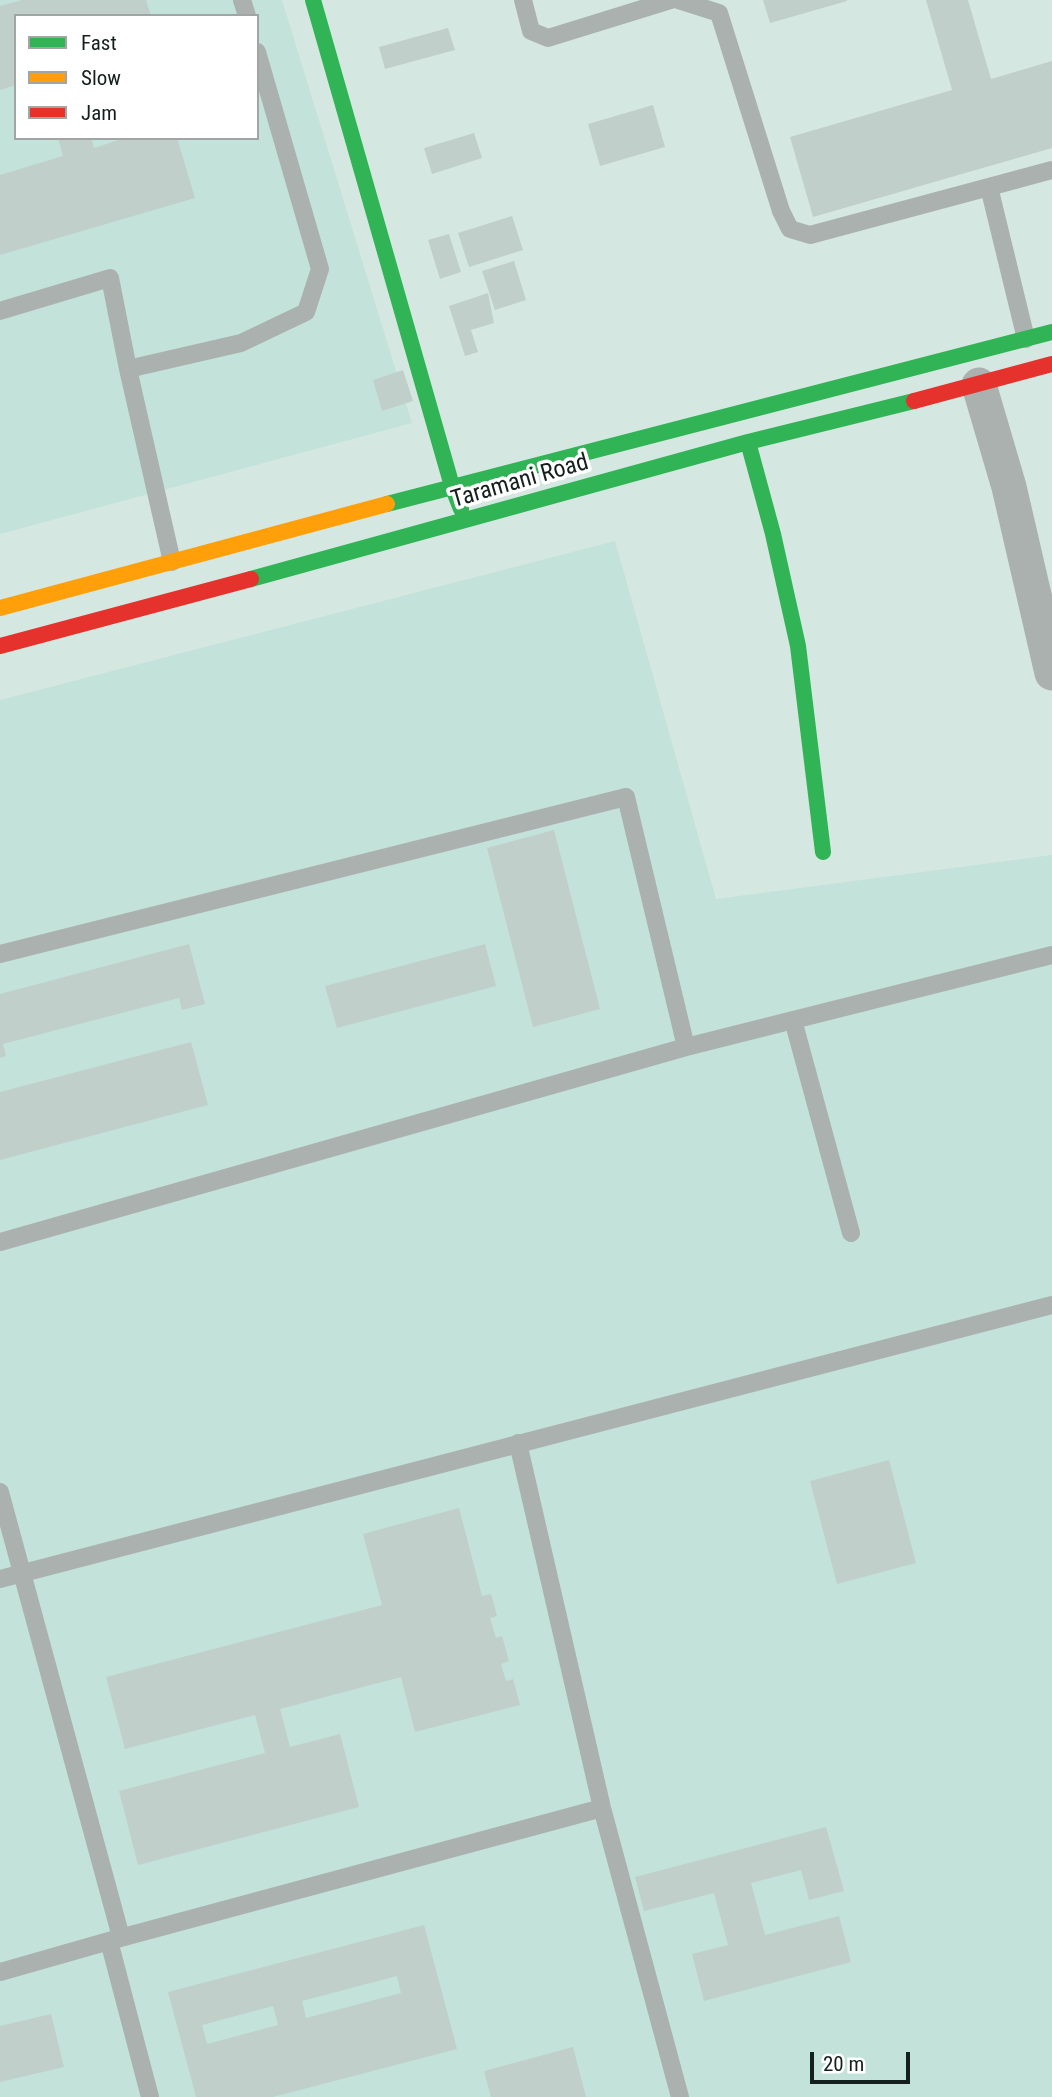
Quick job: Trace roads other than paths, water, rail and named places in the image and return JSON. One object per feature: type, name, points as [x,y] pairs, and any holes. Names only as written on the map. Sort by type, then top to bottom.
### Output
[{"type":"street","points":[[313,0],[452,486],[466,521]]},
{"type":"street","name":"Taramani Road","points":[[0,608],[452,486],[1052,332]]},
{"type":"street","name":"Taramani Road","points":[[0,646],[748,442],[979,385],[1052,364]]},
{"type":"street","points":[[979,385],[1009,487],[1052,673]]},
{"type":"street","points":[[748,442],[773,534],[798,646],[823,852]]},
{"type":"lane","points":[[523,0],[531,31],[548,38],[671,0]]},
{"type":"lane","points":[[678,0],[719,13],[781,211],[790,229],[810,236],[1052,170]]},
{"type":"lane","points":[[128,369],[241,343],[306,312],[320,269],[259,59]]},
{"type":"lane","points":[[989,187],[1026,339]]},
{"type":"lane","points":[[0,311],[110,278],[172,562]]},
{"type":"lane","points":[[0,954],[626,797],[686,1047]]},
{"type":"lane","points":[[0,1242],[686,1047],[1052,955]]},
{"type":"lane","points":[[793,1020],[851,1233]]},
{"type":"lane","points":[[0,1579],[1052,1306]]},
{"type":"lane","points":[[517,1443],[602,1808],[680,2097]]},
{"type":"lane","points":[[0,1492],[115,1939],[150,2097]]},
{"type":"lane","points":[[0,1972],[602,1808]]}]
